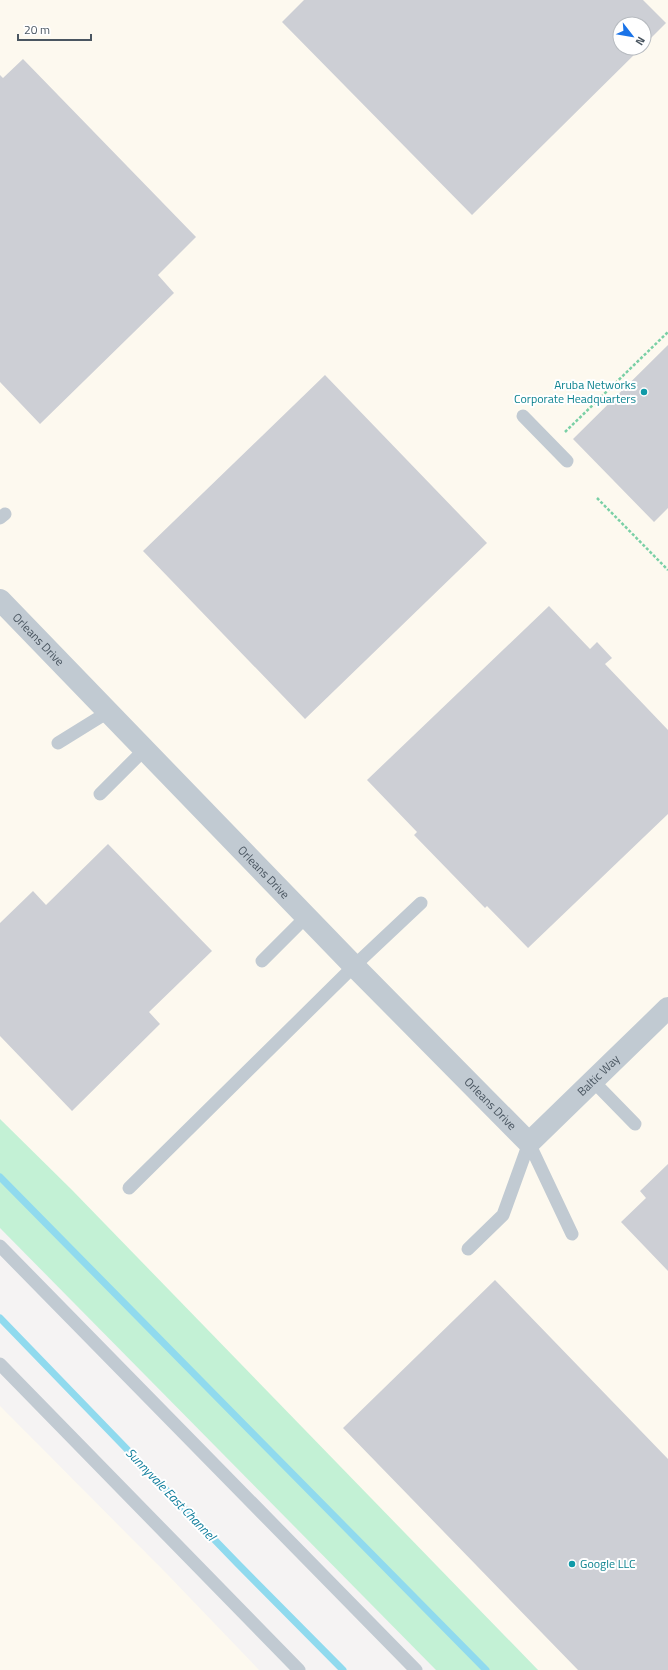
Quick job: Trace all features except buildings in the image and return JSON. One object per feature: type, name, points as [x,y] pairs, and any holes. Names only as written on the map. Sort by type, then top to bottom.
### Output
[{"type":"street","name":"Orleans Drive","points":[[0,600],[354,966],[529,1143]]},
{"type":"street","name":"Baltic Way","points":[[529,1143],[668,1008]]},
{"type":"lane","points":[[523,416],[567,461]]},
{"type":"lane","points":[[58,743],[108,712]]},
{"type":"lane","points":[[100,794],[144,750]]},
{"type":"lane","points":[[128,1188],[354,966],[421,903]]},
{"type":"lane","points":[[262,961],[307,916]]},
{"type":"lane","points":[[593,1081],[636,1124]]},
{"type":"lane","points":[[529,1143],[572,1234]]},
{"type":"lane","points":[[468,1249],[503,1215],[529,1143]]},
{"type":"lane","points":[[0,1246],[416,1670]]},
{"type":"lane","points":[[0,1364],[300,1670]]},
{"type":"path","points":[[552,445],[668,332]]},
{"type":"path","points":[[597,498],[668,570]]},
{"type":"shaded area","points":[[0,0],[668,0],[668,1670],[538,1670],[0,1119]]},
{"type":"shaded area","points":[[0,1406],[167,1574],[259,1670],[0,1670]]},
{"type":"green space","points":[[0,1119],[72,1190],[538,1670],[436,1670],[0,1228]]},
{"type":"waterway","points":[[0,1177],[486,1670]]},
{"type":"waterway","name":"Sunnyvale East Channel","points":[[0,1318],[237,1563],[343,1670]]},
{"type":"place","name":"Aruba Networks Corporate Headquarters","points":[[644,392]]},
{"type":"place","name":"Google LLC","points":[[572,1564]]}]
